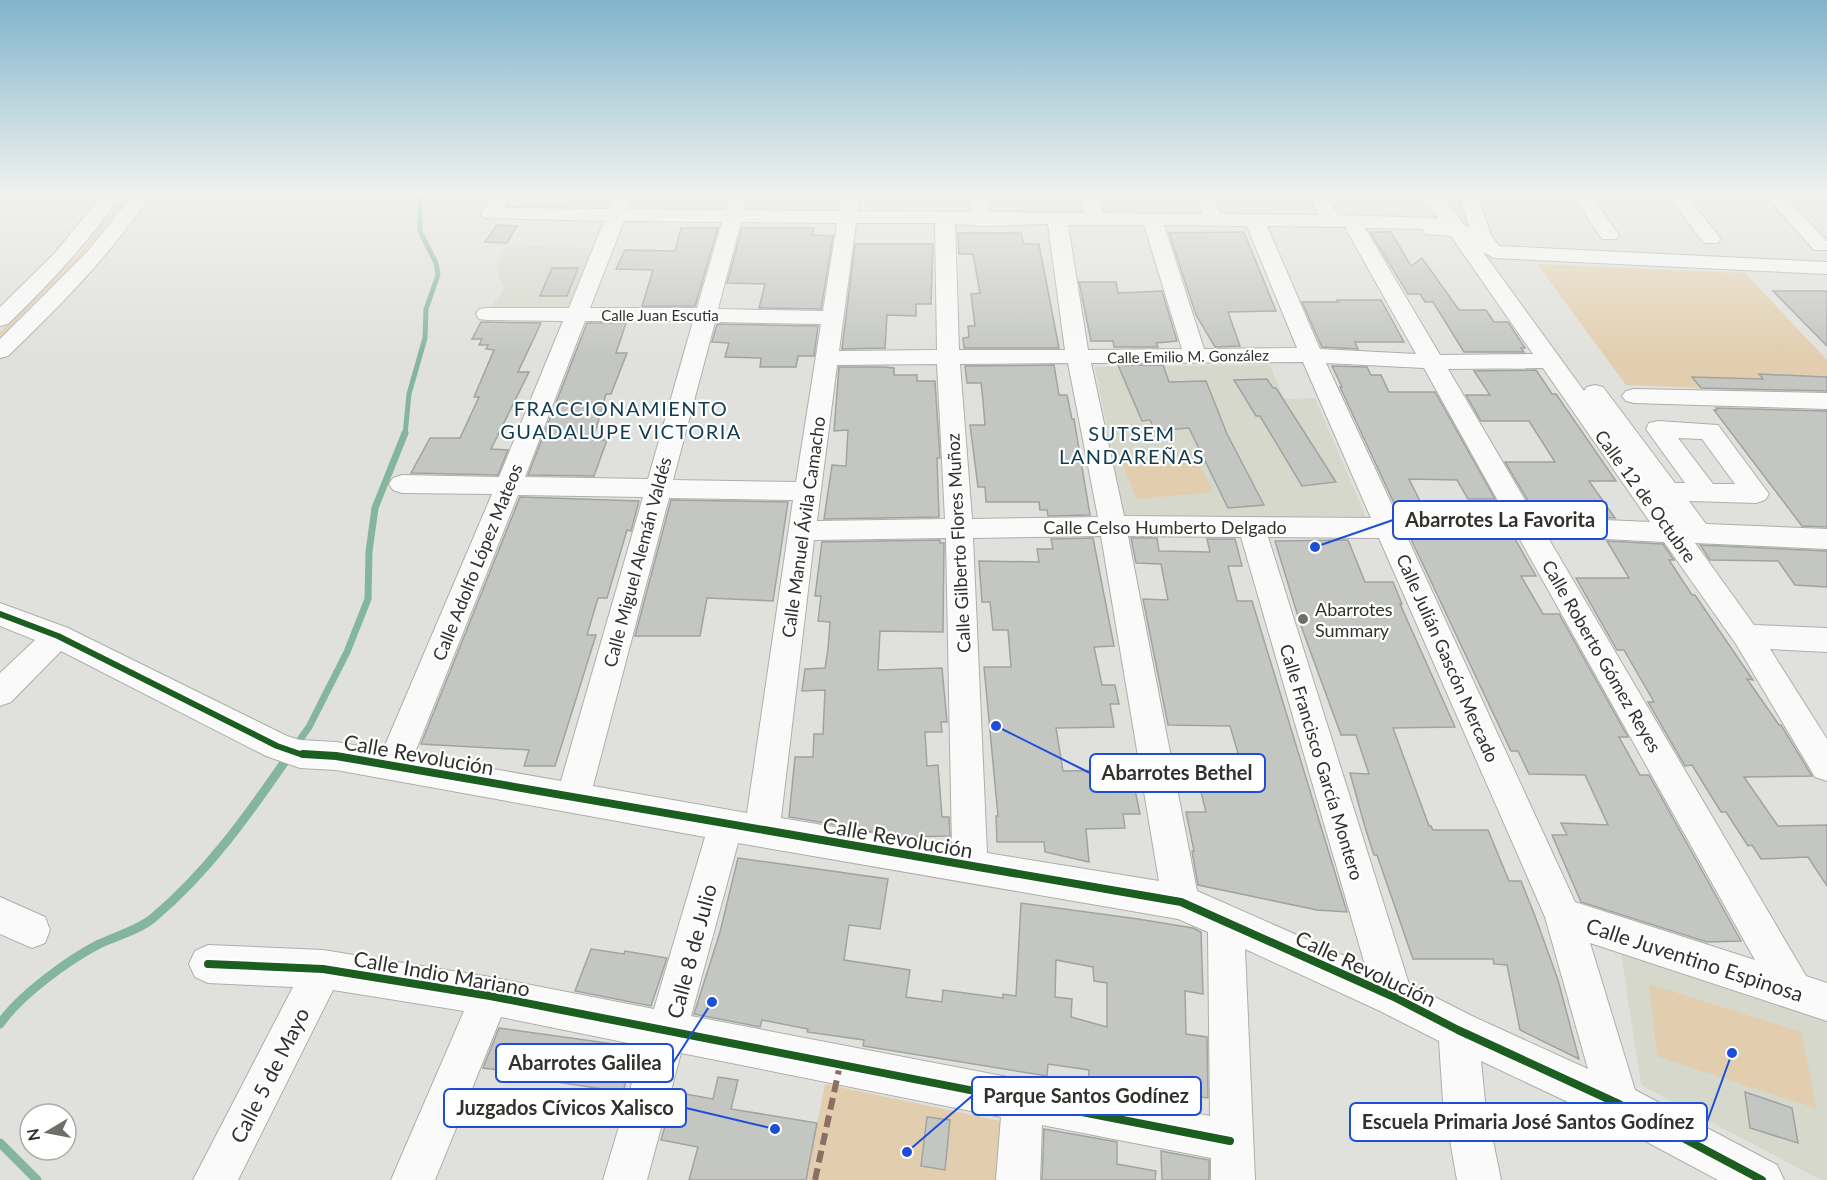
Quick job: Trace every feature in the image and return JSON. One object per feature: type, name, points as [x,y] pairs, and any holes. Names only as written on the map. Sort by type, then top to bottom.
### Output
[{"type":"street","points":[[0,319],[31,291],[72,246]]},
{"type":"street","points":[[0,351],[65,290],[102,246]]},
{"type":"street","name":"Calle Adolfo López Mateos","points":[[393,766],[604,246]]},
{"type":"street","name":"Calle Miguel Alemán Valdés","points":[[573,796],[726,246]]},
{"type":"street","name":"Calle Manuel Ávila Camacho","points":[[744,828],[802,531],[844,246]]},
{"type":"street","name":"Calle Gilberto Flores Muñoz","points":[[946,246],[948,359],[959,528],[970,866]]},
{"type":"street","points":[[1061,246],[1078,358],[1113,526],[1181,902]]},
{"type":"street","points":[[1160,246],[1195,356]]},
{"type":"street","name":"Calle Julián Gascón Mercado","points":[[1265,246],[1311,355],[1563,916],[1619,1104]]},
{"type":"street","name":"Calle Roberto Gómez Reyes","points":[[1369,246],[1793,990]]},
{"type":"street","name":"Calle 12 de Octubre","points":[[1468,246],[1549,361],[1685,532],[1827,767]]},
{"type":"street","name":"Calle 12 de Octubre","points":[[1489,246],[1669,492],[1685,532]]},
{"type":"street","points":[[1529,246],[1827,268]]},
{"type":"street","name":"Calle Juan Escutia","points":[[488,314],[833,318]]},
{"type":"street","name":"Calle Emilio M. González","points":[[826,358],[1311,355],[1433,362],[1549,361]]},
{"type":"street","points":[[1706,493],[1634,396],[1827,401]]},
{"type":"street","points":[[1669,492],[1756,495],[1684,397]]},
{"type":"street","points":[[1658,429],[1709,431]]},
{"type":"street","points":[[402,484],[807,491]]},
{"type":"street","name":"Calle Celso Humberto Delgado","points":[[802,531],[1113,526],[1389,528],[1527,526],[1827,539]]},
{"type":"street","name":"Calle Francisco García Montero","points":[[1251,526],[1394,997]]},
{"type":"street","name":"Calle Revolución","points":[[0,614],[58,636],[277,746],[300,754],[336,756],[1181,902],[1394,997],[1458,1030],[1619,1104],[1709,1166],[1762,1180]]},
{"type":"street","points":[[0,693],[58,636]]},
{"type":"street","points":[[1746,636],[1827,640]]},
{"type":"street","name":"Calle 8 de Julio","points":[[625,1180],[668,1032],[744,828]]},
{"type":"street","name":"Calle Juventino Espinosa","points":[[1563,916],[1827,1002]]},
{"type":"street","points":[[1226,921],[1230,1141],[1233,1180]]},
{"type":"street","name":"Calle Indio Mariano","points":[[208,964],[323,969],[490,996],[1230,1141]]},
{"type":"street","name":"Calle 5 de Mayo","points":[[215,1180],[323,969]]},
{"type":"street","points":[[412,1180],[490,996]]},
{"type":"street","points":[[1458,1030],[1464,1101],[1479,1180]]},
{"type":"street","points":[[1018,1180],[1023,1099]]},
{"type":"shaded area","points":[[86,246],[90,246],[0,337],[0,332]]},
{"type":"shaded area","points":[[506,246],[596,248],[568,308],[490,309],[504,288],[496,268]]},
{"type":"shaded area","points":[[1537,264],[1745,273],[1827,360],[1827,377],[1760,374],[1763,379],[1693,377],[1701,388],[1626,385]]},
{"type":"shaded area","points":[[1270,365],[1284,399],[1315,398],[1367,519],[1125,519],[1095,367]]},
{"type":"shaded area","points":[[1193,451],[1213,492],[1137,499],[1120,458]]},
{"type":"shaded area","points":[[1621,953],[1827,1021],[1827,1180],[1821,1180],[1641,1085]]},
{"type":"shaded area","points":[[1649,984],[1801,1032],[1817,1109],[1657,1056]]},
{"type":"shaded area","points":[[825,1084],[1005,1122],[1001,1180],[806,1180]]},
{"type":"building","points":[[676,246],[713,246],[695,306],[642,306],[653,270],[616,269],[625,250],[675,251]]},
{"type":"building","points":[[737,246],[831,246],[821,309],[759,308],[765,284],[727,283]]},
{"type":"building","points":[[855,246],[933,246],[931,304],[916,304],[916,316],[887,315],[885,348],[842,349]]},
{"type":"building","points":[[959,246],[1039,246],[1059,348],[964,348],[963,338],[969,337],[968,326],[975,326],[971,294],[980,293],[973,254],[959,254]]},
{"type":"building","points":[[1173,246],[1250,246],[1276,311],[1228,312],[1240,346],[1215,347],[1196,315]]},
{"type":"building","points":[[1379,246],[1399,246],[1411,266],[1422,258],[1459,310],[1486,310],[1494,322],[1508,322],[1525,348],[1521,348],[1524,352],[1464,352],[1433,302],[1425,302],[1420,294],[1408,294]]},
{"type":"building","points":[[552,268],[578,268],[567,296],[540,296]]},
{"type":"building","points":[[1079,282],[1116,282],[1118,293],[1162,291],[1177,341],[1156,343],[1158,347],[1114,347],[1113,341],[1091,341]]},
{"type":"building","points":[[1773,291],[1827,291],[1827,346]]},
{"type":"building","points":[[1337,300],[1381,300],[1404,342],[1355,342],[1358,349],[1322,347],[1302,302],[1338,302]]},
{"type":"building","points":[[481,322],[541,323],[518,372],[529,372],[491,449],[508,450],[498,475],[411,473],[430,438],[460,438],[479,397],[474,397],[494,350],[486,349],[488,345],[479,345],[482,339],[472,339]]},
{"type":"building","points":[[587,323],[626,323],[616,353],[627,353],[611,394],[606,394],[593,440],[607,440],[594,476],[528,475]]},
{"type":"building","points":[[717,324],[818,326],[814,356],[798,356],[796,367],[760,367],[761,358],[725,357],[729,343],[712,342]]},
{"type":"building","points":[[1054,365],[1059,395],[1067,395],[1072,419],[1074,419],[1090,515],[1048,516],[1047,510],[1040,510],[1039,502],[986,502],[985,487],[978,487],[970,425],[985,425],[983,401],[981,383],[967,383],[965,366]]},
{"type":"building","points":[[1118,365],[1163,365],[1169,382],[1206,381],[1227,434],[1264,505],[1228,508],[1189,428],[1155,431],[1150,420],[1142,421]]},
{"type":"building","points":[[1332,366],[1367,367],[1371,375],[1381,375],[1389,392],[1435,392],[1495,499],[1468,499],[1457,480],[1409,479],[1427,515],[1400,516]]},
{"type":"building","points":[[839,367],[894,368],[894,375],[917,375],[917,381],[935,381],[940,458],[937,458],[939,517],[824,519],[832,465],[846,466],[848,430],[834,431]]},
{"type":"building","points":[[1536,370],[1552,394],[1556,394],[1616,481],[1589,481],[1615,518],[1554,515],[1547,504],[1530,504],[1505,462],[1555,462],[1529,421],[1481,421],[1466,395],[1490,395],[1474,371]]},
{"type":"building","points":[[1759,374],[1827,377],[1827,391],[1701,388],[1692,377],[1763,379]]},
{"type":"building","points":[[1267,379],[1273,388],[1276,388],[1336,482],[1302,486],[1260,416],[1256,416],[1234,380]]},
{"type":"building","points":[[1716,408],[1827,411],[1827,527],[1802,526],[1714,410],[1717,410]]},
{"type":"building","points":[[520,497],[639,501],[631,531],[627,530],[607,598],[598,598],[587,635],[596,635],[555,766],[524,766],[529,750],[421,744]]},
{"type":"building","points":[[671,500],[788,502],[773,601],[707,598],[700,636],[635,636]]},
{"type":"building","points":[[1093,538],[1114,646],[1094,647],[1102,685],[1115,685],[1119,704],[1110,704],[1114,727],[1056,728],[1063,771],[1117,770],[1120,786],[1134,785],[1140,814],[1123,814],[1125,828],[1086,829],[1089,862],[1045,852],[1044,842],[997,842],[996,816],[998,816],[984,667],[1011,667],[1008,630],[993,630],[990,602],[982,602],[979,561],[1039,562],[1037,549],[1053,549],[1051,539]]},
{"type":"building","points":[[1131,538],[1157,538],[1159,551],[1210,552],[1207,539],[1235,539],[1242,566],[1228,566],[1237,601],[1252,601],[1347,912],[1317,910],[1198,885],[1186,812],[1206,812],[1196,772],[1243,770],[1230,726],[1168,725],[1143,599],[1168,600],[1161,564],[1136,563]]},
{"type":"building","points":[[1411,539],[1515,539],[1536,576],[1521,576],[1543,614],[1559,614],[1628,737],[1619,737],[1640,775],[1649,775],[1741,941],[1707,942],[1581,902],[1552,835],[1567,835],[1561,823],[1608,825],[1585,775],[1529,774],[1518,751],[1511,751]]},
{"type":"building","points":[[940,540],[940,543],[944,543],[943,632],[880,631],[878,670],[942,668],[947,722],[941,722],[942,732],[925,732],[927,766],[938,765],[942,817],[949,817],[950,836],[904,837],[856,829],[856,825],[837,825],[789,817],[795,757],[813,757],[814,734],[823,734],[825,690],[802,691],[805,669],[825,668],[828,649],[830,622],[818,621],[821,596],[815,596],[822,542]]},
{"type":"building","points":[[1348,540],[1365,582],[1393,582],[1402,604],[1400,604],[1455,727],[1393,728],[1429,826],[1433,830],[1488,830],[1509,881],[1521,881],[1558,980],[1579,1059],[1520,1030],[1507,965],[1494,964],[1493,959],[1413,959],[1377,855],[1374,855],[1350,773],[1369,774],[1356,735],[1341,735],[1300,623],[1275,541]]},
{"type":"building","points":[[1607,541],[1663,544],[1674,560],[1669,560],[1692,595],[1695,595],[1753,680],[1747,679],[1781,725],[1812,776],[1744,777],[1778,826],[1827,825],[1827,886],[1808,857],[1761,859],[1752,845],[1748,846],[1726,812],[1721,812],[1692,765],[1685,766],[1648,702],[1654,702],[1624,650],[1617,650],[1576,578],[1629,578]]},
{"type":"building","points":[[1700,545],[1827,551],[1827,587],[1795,585],[1778,561],[1710,560]]},
{"type":"building","points":[[738,858],[888,879],[880,929],[849,925],[844,960],[910,970],[906,997],[942,1002],[943,990],[1003,998],[1003,994],[1016,996],[1021,903],[1193,928],[1201,932],[1203,994],[1185,991],[1186,1034],[1207,1037],[1208,1098],[1088,1083],[1089,1070],[1048,1064],[1047,1076],[863,1046],[864,1040],[807,1032],[808,1029],[762,1020],[760,1027],[694,1014],[720,932]],"holes":[[[1056,960],[1093,967],[1094,981],[1107,983],[1107,1027],[1071,1017],[1072,999],[1055,997]]]},
{"type":"building","points":[[591,949],[624,954],[625,951],[667,958],[651,1006],[575,991]]},
{"type":"building","points":[[499,1028],[636,1047],[623,1092],[549,1081],[551,1076],[483,1068]]},
{"type":"building","points":[[718,1077],[738,1080],[731,1109],[817,1123],[806,1180],[689,1180],[698,1147],[661,1140],[675,1092],[713,1099]]},
{"type":"building","points":[[1745,1092],[1792,1108],[1798,1143],[1750,1128]]},
{"type":"building","points":[[927,1117],[950,1120],[945,1170],[921,1166]]},
{"type":"building","points":[[1044,1129],[1117,1142],[1117,1164],[1156,1171],[1155,1180],[1042,1180]]},
{"type":"building","points":[[1161,1151],[1209,1160],[1209,1180],[1162,1180]]},
{"type":"waterway","points":[[405,435],[409,394],[425,338],[426,309],[438,275],[436,263],[428,246]]},
{"type":"waterway","points":[[294,748],[309,727],[347,652],[368,599],[369,552],[375,508],[405,433]]},
{"type":"waterway","points":[[0,1024],[19,1002],[73,959],[147,922],[173,901],[226,842],[288,757]]},
{"type":"waterway","points":[[0,1143],[37,1180]]},
{"type":"marked path","points":[[815,1180],[840,1065]]},
{"type":"cycle path","points":[[0,614],[58,636],[277,746],[300,754],[336,756],[1181,902],[1394,997],[1458,1030],[1619,1104],[1762,1180]]},
{"type":"cycle path","points":[[208,964],[323,969],[490,996],[1230,1141]]},
{"type":"place","name":"Abarrotes La Favorita","points":[[1315,547]]},
{"type":"place","name":"Abarrotes Summary","points":[[1303,619]]},
{"type":"place","name":"Abarrotes Bethel","points":[[996,726]]},
{"type":"place","name":"Abarrotes Galilea","points":[[712,1002]]},
{"type":"place","name":"Escuela Primaria José Santos Godínez","points":[[1732,1053]]},
{"type":"place","name":"Juzgados Cívicos Xalisco","points":[[775,1129]]},
{"type":"place","name":"Parque Santos Godínez","points":[[907,1152]]},
{"type":"district","name":"FRACCIONAMIENTO GUADALUPE VICTORIA","points":[[621,420]]},
{"type":"district","name":"SUTSEM LANDAREÑAS","points":[[1132,444]]}]
